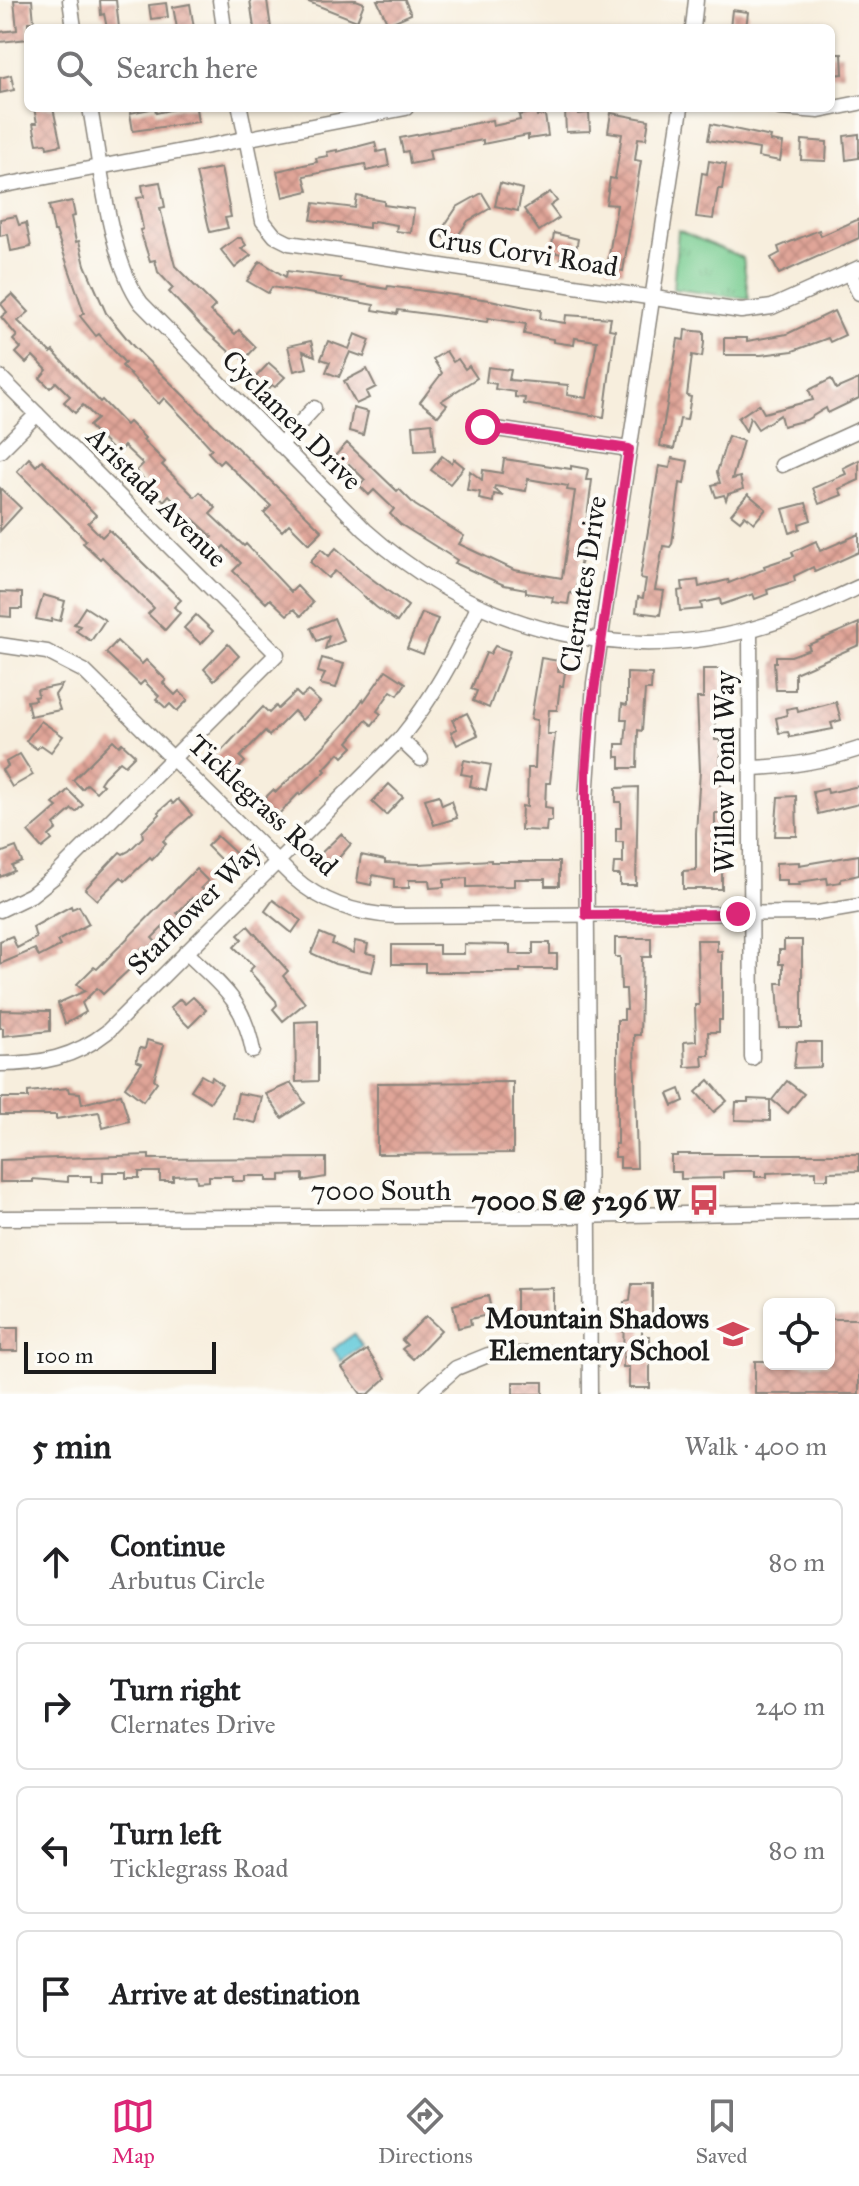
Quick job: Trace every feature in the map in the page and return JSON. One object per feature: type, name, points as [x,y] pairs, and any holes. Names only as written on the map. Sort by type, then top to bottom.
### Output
[{"type":"street","points":[[70,0],[73,24]]},
{"type":"street","points":[[220,0],[223,24]]},
{"type":"street","points":[[693,24],[696,0]]},
{"type":"street","points":[[835,108],[859,103]]},
{"type":"street","name":"Cyclamen Drive","points":[[91,112],[117,252],[132,291],[150,313],[382,545],[437,585],[478,607],[525,625],[601,640],[653,643],[750,630],[801,613],[859,587]]},
{"type":"street","name":"Crus Corvi Road","points":[[241,112],[263,221],[268,230],[282,240],[741,311],[788,301],[854,270]]},
{"type":"street","points":[[0,186],[385,112]]},
{"type":"street","name":"Clernates Drive","points":[[590,1394],[586,771],[601,640],[680,112]]},
{"type":"street","points":[[854,270],[859,293]]},
{"type":"street","name":"Aristada Avenue","points":[[0,377],[277,654],[174,758]]},
{"type":"street","points":[[280,445],[314,408]]},
{"type":"street","points":[[0,451],[37,414]]},
{"type":"street","points":[[483,427],[629,449]]},
{"type":"street","points":[[782,465],[859,430]]},
{"type":"street","name":"Starflower Way","points":[[0,1064],[44,1062],[94,1050],[107,1032],[400,739],[443,679],[478,607]]},
{"type":"street","name":"Willow Pond Way","points":[[750,630],[752,1058]]},
{"type":"street","name":"Ticklegrass Road","points":[[0,645],[34,648],[72,663],[95,679],[277,861],[316,894],[362,913],[395,916],[751,914],[818,913],[859,906]]},
{"type":"street","points":[[400,739],[421,759]]},
{"type":"street","points":[[751,768],[782,767],[828,759],[859,749]]},
{"type":"street","points":[[0,910],[31,895],[55,876],[174,758]]},
{"type":"street","points":[[186,952],[235,1001],[248,1025],[253,1051]]},
{"type":"street","name":"7000 South","points":[[0,1218],[589,1216],[859,1211]]},
{"type":"street","points":[[427,1394],[456,1368],[488,1355],[590,1352]]},
{"type":"green space","points":[[678,230],[743,258],[749,299],[673,289]]},
{"type":"water","points":[[354,1334],[362,1346],[341,1361],[333,1349]]},
{"type":"building","points":[[14,0],[32,0],[34,22],[24,24],[24,39],[0,42],[0,32],[17,30]]},
{"type":"building","points":[[100,0],[116,0],[119,24],[106,24],[104,14],[101,15]]},
{"type":"building","points":[[250,0],[267,0],[270,24],[253,24]]},
{"type":"building","points":[[356,0],[364,3],[357,21],[306,1]]},
{"type":"building","points":[[377,0],[405,0],[411,14],[388,24]]},
{"type":"building","points":[[166,3],[168,17],[151,19],[149,5]]},
{"type":"building","points":[[190,4],[193,24],[176,24],[173,7]]},
{"type":"building","points":[[732,10],[748,12],[746,24],[730,24]]},
{"type":"building","points":[[835,54],[842,54],[843,74],[835,75]]},
{"type":"building","points":[[11,75],[14,90],[0,93],[0,78]]},
{"type":"building","points":[[35,112],[54,112],[61,145],[47,148],[46,143],[37,144],[33,123],[37,123]]},
{"type":"building","points":[[197,112],[198,122],[133,131],[130,113]]},
{"type":"building","points":[[536,112],[537,116],[545,115],[548,136],[528,139],[528,135],[483,144],[483,140],[429,150],[431,160],[410,164],[408,151],[403,152],[400,138],[492,120],[493,126],[520,120],[519,115]]},
{"type":"building","points":[[565,112],[589,113],[590,131],[566,132]]},
{"type":"building","points":[[611,113],[649,120],[646,139],[638,138],[635,160],[641,161],[623,271],[607,268],[617,205],[606,204],[610,178],[615,179],[622,134],[608,132]]},
{"type":"building","points":[[711,124],[771,137],[770,141],[783,143],[780,161],[758,157],[759,149],[708,140]]},
{"type":"building","points":[[859,134],[859,158],[846,160],[844,136]]},
{"type":"building","points":[[802,140],[827,142],[826,161],[801,160]]},
{"type":"building","points":[[375,142],[377,152],[386,150],[389,166],[366,171],[365,164],[304,176],[308,191],[283,197],[277,171],[317,162],[316,158],[328,156],[327,152]]},
{"type":"building","points":[[709,161],[726,164],[713,219],[696,217],[702,173],[707,174]]},
{"type":"building","points":[[221,168],[231,217],[225,218],[228,228],[210,232],[196,173]]},
{"type":"building","points":[[160,182],[165,207],[160,208],[175,266],[215,306],[210,311],[235,334],[239,330],[256,347],[244,360],[237,352],[234,356],[202,327],[169,292],[173,288],[158,272],[155,260],[150,261],[140,230],[143,229],[137,198],[144,197],[142,185]]},
{"type":"building","points":[[500,183],[522,189],[518,211],[495,206]]},
{"type":"building","points":[[550,192],[557,201],[550,206],[559,218],[539,231],[524,209]]},
{"type":"building","points":[[482,193],[491,208],[468,221],[453,243],[439,234],[457,207]]},
{"type":"building","points":[[357,196],[384,201],[384,205],[414,209],[411,233],[396,231],[397,225],[374,221],[369,223],[369,228],[311,220],[314,203],[355,208]]},
{"type":"building","points":[[72,201],[75,216],[71,217],[76,242],[79,241],[85,265],[106,313],[133,346],[322,531],[309,544],[289,524],[282,531],[264,513],[271,506],[223,460],[219,464],[208,452],[212,449],[189,424],[164,398],[159,404],[80,316],[84,313],[54,231],[49,206]]},
{"type":"building","points":[[16,216],[19,225],[26,223],[31,247],[11,251],[8,234],[0,236],[0,219]]},
{"type":"building","points":[[859,219],[859,238],[779,274],[771,258],[780,253],[778,247],[819,230],[821,236]]},
{"type":"building","points":[[554,233],[578,239],[574,261],[561,259],[562,254],[551,252]]},
{"type":"building","points":[[241,238],[246,245],[241,249],[251,255],[235,268],[221,250]]},
{"type":"building","points":[[260,261],[286,277],[287,271],[341,278],[340,281],[387,289],[388,286],[490,300],[541,310],[540,319],[565,323],[566,315],[611,318],[609,329],[615,330],[604,417],[524,404],[525,398],[515,397],[515,392],[495,389],[496,384],[486,382],[488,367],[511,370],[509,380],[568,385],[567,395],[587,398],[597,341],[575,338],[574,345],[553,342],[553,339],[524,334],[526,324],[398,310],[397,314],[373,310],[374,305],[272,287],[268,293],[247,281]]},
{"type":"building","points":[[12,294],[29,312],[18,321],[51,353],[53,351],[100,402],[102,400],[126,425],[129,422],[165,462],[162,465],[195,497],[200,492],[216,508],[210,514],[244,546],[246,544],[291,592],[297,586],[313,603],[301,616],[294,609],[287,615],[270,599],[266,603],[233,571],[241,563],[224,546],[216,554],[206,544],[213,537],[193,519],[188,524],[178,515],[183,510],[169,495],[164,501],[136,471],[143,464],[124,446],[116,454],[89,426],[97,419],[83,405],[75,413],[64,402],[70,396],[56,382],[50,388],[40,378],[47,370],[33,356],[26,363],[16,353],[21,348],[13,340],[17,336],[1,317],[7,312],[1,304]]},
{"type":"building","points":[[834,311],[845,335],[830,342],[828,338],[793,351],[761,355],[724,355],[724,338],[747,338],[747,341],[787,334]]},
{"type":"building","points":[[685,330],[704,332],[704,343],[702,357],[692,355],[687,420],[680,419],[674,449],[660,446],[678,339],[684,340]]},
{"type":"building","points":[[355,334],[370,340],[364,357],[350,352],[339,377],[326,372],[330,362],[321,359],[328,341],[349,349]]},
{"type":"building","points":[[311,341],[315,356],[303,351],[307,368],[294,371],[288,346]]},
{"type":"building","points":[[446,351],[453,362],[458,359],[465,369],[469,366],[477,378],[441,401],[447,405],[438,416],[420,402],[442,373],[433,359]]},
{"type":"building","points":[[269,363],[285,377],[265,393],[252,381]]},
{"type":"building","points":[[367,369],[376,387],[366,392],[369,398],[356,404],[344,381]]},
{"type":"building","points":[[831,379],[836,389],[859,379],[859,398],[828,413],[826,408],[806,420],[783,426],[780,415],[758,429],[750,417],[746,431],[738,418],[759,404],[764,413],[813,400],[809,390]]},
{"type":"building","points":[[353,408],[368,412],[363,435],[349,431]]},
{"type":"building","points":[[432,423],[435,450],[415,451],[413,425]]},
{"type":"building","points":[[728,436],[743,441],[732,479],[740,477],[743,489],[728,494],[726,500],[724,495],[716,497],[712,485],[720,483],[717,472]]},
{"type":"building","points":[[347,443],[397,491],[399,489],[415,505],[464,536],[459,544],[514,570],[562,578],[575,491],[567,490],[568,486],[528,479],[526,491],[495,486],[494,489],[503,496],[494,494],[493,502],[479,499],[480,492],[467,490],[470,471],[482,480],[483,470],[502,473],[504,459],[588,469],[586,480],[592,480],[575,594],[570,593],[568,604],[552,602],[553,597],[526,593],[526,589],[504,585],[455,563],[457,560],[400,524],[390,514],[394,509],[374,490],[369,495],[359,485],[365,480],[349,464],[342,471],[331,460]]},
{"type":"building","points":[[442,456],[451,463],[454,459],[464,467],[450,484],[431,470]]},
{"type":"building","points":[[29,458],[36,466],[42,460],[96,515],[88,523],[102,537],[109,530],[181,600],[174,607],[180,613],[165,630],[148,614],[154,608],[102,557],[100,559],[83,543],[86,540],[17,471]]},
{"type":"building","points":[[672,458],[688,461],[684,484],[680,483],[672,544],[670,547],[663,546],[655,590],[664,591],[660,615],[636,612],[638,597],[643,598],[646,579],[640,578],[659,466],[670,468]]},
{"type":"building","points":[[859,460],[859,480],[839,489],[842,495],[819,504],[813,488],[846,474],[843,468]]},
{"type":"building","points":[[0,488],[21,508],[0,531]]},
{"type":"building","points":[[748,494],[766,509],[754,523],[745,515],[740,521],[731,514]]},
{"type":"building","points":[[806,503],[811,520],[799,524],[800,529],[790,533],[783,509]]},
{"type":"building","points":[[859,534],[859,552],[815,572],[813,567],[794,576],[795,581],[767,590],[768,594],[755,599],[753,594],[721,605],[720,599],[701,603],[702,609],[680,611],[678,591],[683,590],[682,582],[698,580],[699,587],[728,580],[729,583],[794,556],[792,552],[816,541],[820,551]]},
{"type":"building","points":[[336,548],[408,606],[397,622],[335,571],[328,578],[310,562],[321,549],[329,556]]},
{"type":"building","points":[[0,592],[22,593],[22,609],[11,609],[11,617],[0,616]]},
{"type":"building","points":[[43,595],[65,601],[60,621],[36,619]]},
{"type":"building","points":[[85,607],[105,620],[91,641],[76,631],[80,626],[74,624]]},
{"type":"building","points":[[422,613],[438,619],[423,654],[407,648]]},
{"type":"building","points":[[196,615],[213,631],[201,644],[184,628]]},
{"type":"building","points":[[334,618],[344,641],[325,649],[329,636],[317,641],[311,628]]},
{"type":"building","points":[[859,623],[859,645],[795,673],[795,690],[776,690],[776,656],[791,656],[810,649],[808,645]]},
{"type":"building","points":[[117,641],[142,664],[146,660],[166,680],[163,683],[175,695],[179,691],[188,700],[177,711],[170,704],[166,708],[144,681],[140,685],[106,653]]},
{"type":"building","points":[[228,644],[239,656],[214,680],[204,669]]},
{"type":"building","points":[[495,646],[510,651],[489,708],[473,701],[477,691],[471,689],[486,653],[490,654]]},
{"type":"building","points":[[322,658],[344,664],[336,688],[320,684],[325,674],[318,672]]},
{"type":"building","points":[[541,658],[559,661],[558,671],[565,672],[557,710],[549,710],[547,734],[555,734],[545,807],[552,808],[552,821],[547,821],[546,831],[521,830],[522,806],[527,807],[528,768],[535,768],[537,720],[531,719]]},
{"type":"building","points":[[703,669],[719,669],[721,680],[721,713],[715,713],[715,740],[720,740],[721,813],[715,813],[715,833],[720,833],[720,847],[715,847],[715,870],[722,870],[722,889],[683,889],[683,871],[696,870],[700,771],[697,698],[703,698]]},
{"type":"building","points":[[386,670],[406,683],[398,695],[391,691],[377,711],[381,714],[372,725],[366,720],[348,742],[353,747],[343,757],[339,753],[324,769],[326,771],[278,815],[276,812],[268,820],[255,808],[321,749],[364,701]]},
{"type":"building","points":[[627,673],[652,674],[651,690],[645,690],[642,731],[638,730],[637,768],[620,768],[620,757],[616,757],[616,744],[625,744],[627,719],[621,719],[622,704],[627,705]]},
{"type":"building","points":[[62,685],[55,695],[60,710],[30,716],[27,701],[35,700],[37,690]]},
{"type":"building","points":[[308,691],[320,702],[302,720],[294,711],[269,736],[265,731],[240,757],[245,762],[229,778],[212,761],[263,707],[269,713],[296,692],[301,697]]},
{"type":"building","points":[[836,702],[841,720],[831,723],[833,729],[790,737],[788,732],[779,733],[776,718],[787,715],[786,709],[797,707],[798,712]]},
{"type":"building","points":[[467,713],[478,735],[457,745],[451,732],[457,729],[452,720]]},
{"type":"building","points":[[41,721],[63,736],[51,752],[41,745],[37,749],[26,741]]},
{"type":"building","points":[[113,740],[119,746],[122,743],[135,755],[125,765],[120,761],[104,777],[100,783],[103,785],[96,792],[87,784],[82,789],[73,780]]},
{"type":"building","points":[[20,754],[33,775],[12,787],[2,770],[8,766],[6,762]]},
{"type":"building","points":[[464,760],[491,765],[486,790],[470,786],[472,776],[461,774]]},
{"type":"building","points":[[389,784],[403,797],[386,815],[372,802]]},
{"type":"building","points":[[859,786],[859,804],[818,814],[813,792],[827,789],[828,793]]},
{"type":"building","points":[[638,787],[636,885],[620,885],[620,875],[613,875],[614,863],[623,863],[623,842],[616,842],[616,828],[621,828],[621,802],[616,802],[616,788]]},
{"type":"building","points":[[68,790],[83,805],[76,812],[72,809],[54,825],[57,829],[49,836],[52,840],[42,848],[28,832],[57,807],[53,804]]},
{"type":"building","points":[[439,795],[442,805],[451,801],[457,818],[434,825],[425,799]]},
{"type":"building","points":[[796,796],[797,836],[775,836],[778,797]]},
{"type":"building","points":[[178,799],[192,815],[163,841],[166,844],[152,859],[150,857],[125,881],[121,877],[97,900],[85,889],[120,852],[129,851],[143,837],[142,832],[160,814],[158,812]]},
{"type":"building","points":[[341,834],[351,844],[329,869],[317,857]]},
{"type":"building","points":[[217,836],[243,860],[232,871],[207,846]]},
{"type":"building","points":[[16,847],[22,862],[12,866],[14,871],[0,877],[0,853]]},
{"type":"building","points":[[361,855],[385,860],[385,863],[559,862],[559,886],[545,886],[545,879],[514,879],[514,886],[467,887],[467,878],[444,880],[444,887],[430,888],[429,880],[409,880],[409,888],[394,888],[394,879],[373,875],[371,885],[357,882]]},
{"type":"building","points":[[859,855],[859,875],[841,879],[841,882],[828,884],[827,878],[787,885],[787,880],[776,880],[776,863],[799,862],[799,865]]},
{"type":"building","points":[[196,869],[208,881],[201,888],[206,892],[196,902],[192,898],[177,913],[181,917],[171,927],[167,923],[152,938],[156,942],[146,952],[142,948],[127,963],[132,967],[103,994],[97,988],[82,1003],[86,1012],[65,1024],[58,1003],[85,991],[77,984],[94,967],[97,969]]},
{"type":"building","points":[[273,900],[301,920],[292,933],[265,911]]},
{"type":"building","points":[[71,906],[72,909],[79,906],[89,924],[57,941],[60,946],[39,957],[35,949],[0,964],[0,941],[12,936],[17,948],[36,938],[33,927]]},
{"type":"building","points":[[248,926],[288,971],[283,976],[305,1003],[283,1021],[273,1009],[276,1001],[249,971],[254,966],[234,947],[242,939],[238,935]]},
{"type":"building","points":[[320,933],[334,939],[332,944],[353,953],[355,941],[368,944],[366,953],[376,955],[372,972],[335,964],[311,953]]},
{"type":"building","points":[[615,938],[651,938],[651,957],[642,957],[640,1035],[634,1035],[637,1168],[620,1168],[620,1157],[615,1157],[617,1020],[624,1020],[624,1010],[627,1010],[626,989],[621,989],[620,957],[615,957]]},
{"type":"building","points":[[697,940],[717,940],[717,951],[722,951],[722,1020],[719,1020],[719,1032],[708,1032],[709,1055],[702,1055],[703,1066],[685,1067],[684,1042],[696,1041],[695,1005],[699,1005]]},
{"type":"building","points":[[784,940],[802,940],[802,1028],[780,1028],[777,983],[783,983],[779,950],[784,950]]},
{"type":"building","points":[[533,943],[550,943],[550,954],[557,954],[557,969],[425,972],[425,964],[392,964],[392,945],[439,945],[439,954],[464,954],[464,944],[510,945],[510,954],[533,954]]},
{"type":"building","points":[[193,997],[206,1010],[189,1027],[170,1008],[180,999],[185,1004]]},
{"type":"building","points":[[0,1010],[50,1011],[50,1031],[3,1036]]},
{"type":"building","points":[[318,1021],[318,1081],[296,1082],[295,1022]]},
{"type":"building","points":[[147,1040],[164,1045],[154,1079],[157,1082],[143,1101],[125,1087],[142,1063],[136,1061],[140,1048],[145,1049]]},
{"type":"building","points":[[797,1042],[821,1042],[821,1067],[794,1068]]},
{"type":"building","points":[[201,1075],[210,1080],[212,1077],[222,1085],[210,1102],[191,1090]]},
{"type":"building","points":[[709,1080],[727,1101],[714,1112],[696,1092]]},
{"type":"building","points":[[787,1081],[804,1094],[788,1113],[772,1100]]},
{"type":"building","points":[[513,1082],[513,1153],[377,1154],[377,1083]]},
{"type":"building","points":[[291,1083],[305,1103],[282,1118],[266,1094]]},
{"type":"building","points":[[68,1088],[69,1092],[80,1093],[82,1104],[121,1094],[129,1121],[103,1128],[99,1112],[56,1119],[56,1115],[0,1115],[0,1098],[28,1098],[28,1092]]},
{"type":"building","points":[[680,1089],[684,1101],[673,1106],[668,1094]]},
{"type":"building","points":[[238,1093],[262,1097],[256,1123],[233,1118]]},
{"type":"building","points":[[748,1099],[770,1100],[770,1121],[735,1120],[736,1102],[748,1102]]},
{"type":"building","points":[[859,1154],[859,1171],[828,1172],[828,1179],[816,1179],[816,1171],[767,1173],[767,1177],[755,1177],[755,1171],[734,1171],[723,1172],[723,1178],[681,1179],[681,1172],[671,1172],[671,1156]]},
{"type":"building","points":[[149,1155],[149,1159],[326,1158],[326,1177],[303,1181],[303,1174],[280,1175],[280,1181],[267,1181],[267,1176],[245,1176],[245,1181],[232,1181],[232,1176],[209,1176],[209,1181],[197,1182],[196,1175],[173,1176],[173,1181],[160,1181],[160,1172],[139,1172],[139,1178],[126,1178],[126,1172],[103,1172],[103,1182],[91,1182],[91,1176],[68,1176],[68,1182],[33,1179],[33,1182],[0,1182],[0,1160]]},
{"type":"building","points":[[632,1284],[652,1284],[652,1316],[642,1316],[642,1336],[650,1336],[650,1388],[629,1388],[629,1367],[623,1367],[624,1302],[630,1301]]},
{"type":"building","points":[[553,1288],[553,1314],[533,1315],[533,1321],[516,1321],[516,1289]]},
{"type":"building","points":[[488,1296],[492,1314],[470,1319],[471,1325],[458,1328],[453,1305]]},
{"type":"building","points":[[426,1316],[441,1330],[413,1359],[402,1349],[407,1345],[402,1340]]},
{"type":"building","points":[[835,1319],[859,1319],[859,1394],[755,1394],[755,1361],[763,1361],[763,1370],[835,1370]]},
{"type":"building","points":[[0,1328],[18,1328],[18,1351],[0,1351]]},
{"type":"building","points":[[367,1350],[386,1378],[369,1394],[361,1394],[342,1368]]},
{"type":"building","points":[[513,1382],[543,1382],[543,1394],[513,1394]]},
{"type":"place","name":"7000 S @ 5296 W","points":[[704,1200]]},
{"type":"place","name":"Mountain Shadows Elementary School","points":[[733,1334]]},
{"type":"route","points":[[483,427],[629,449],[591,712],[586,771],[586,915],[738,914]]}]
